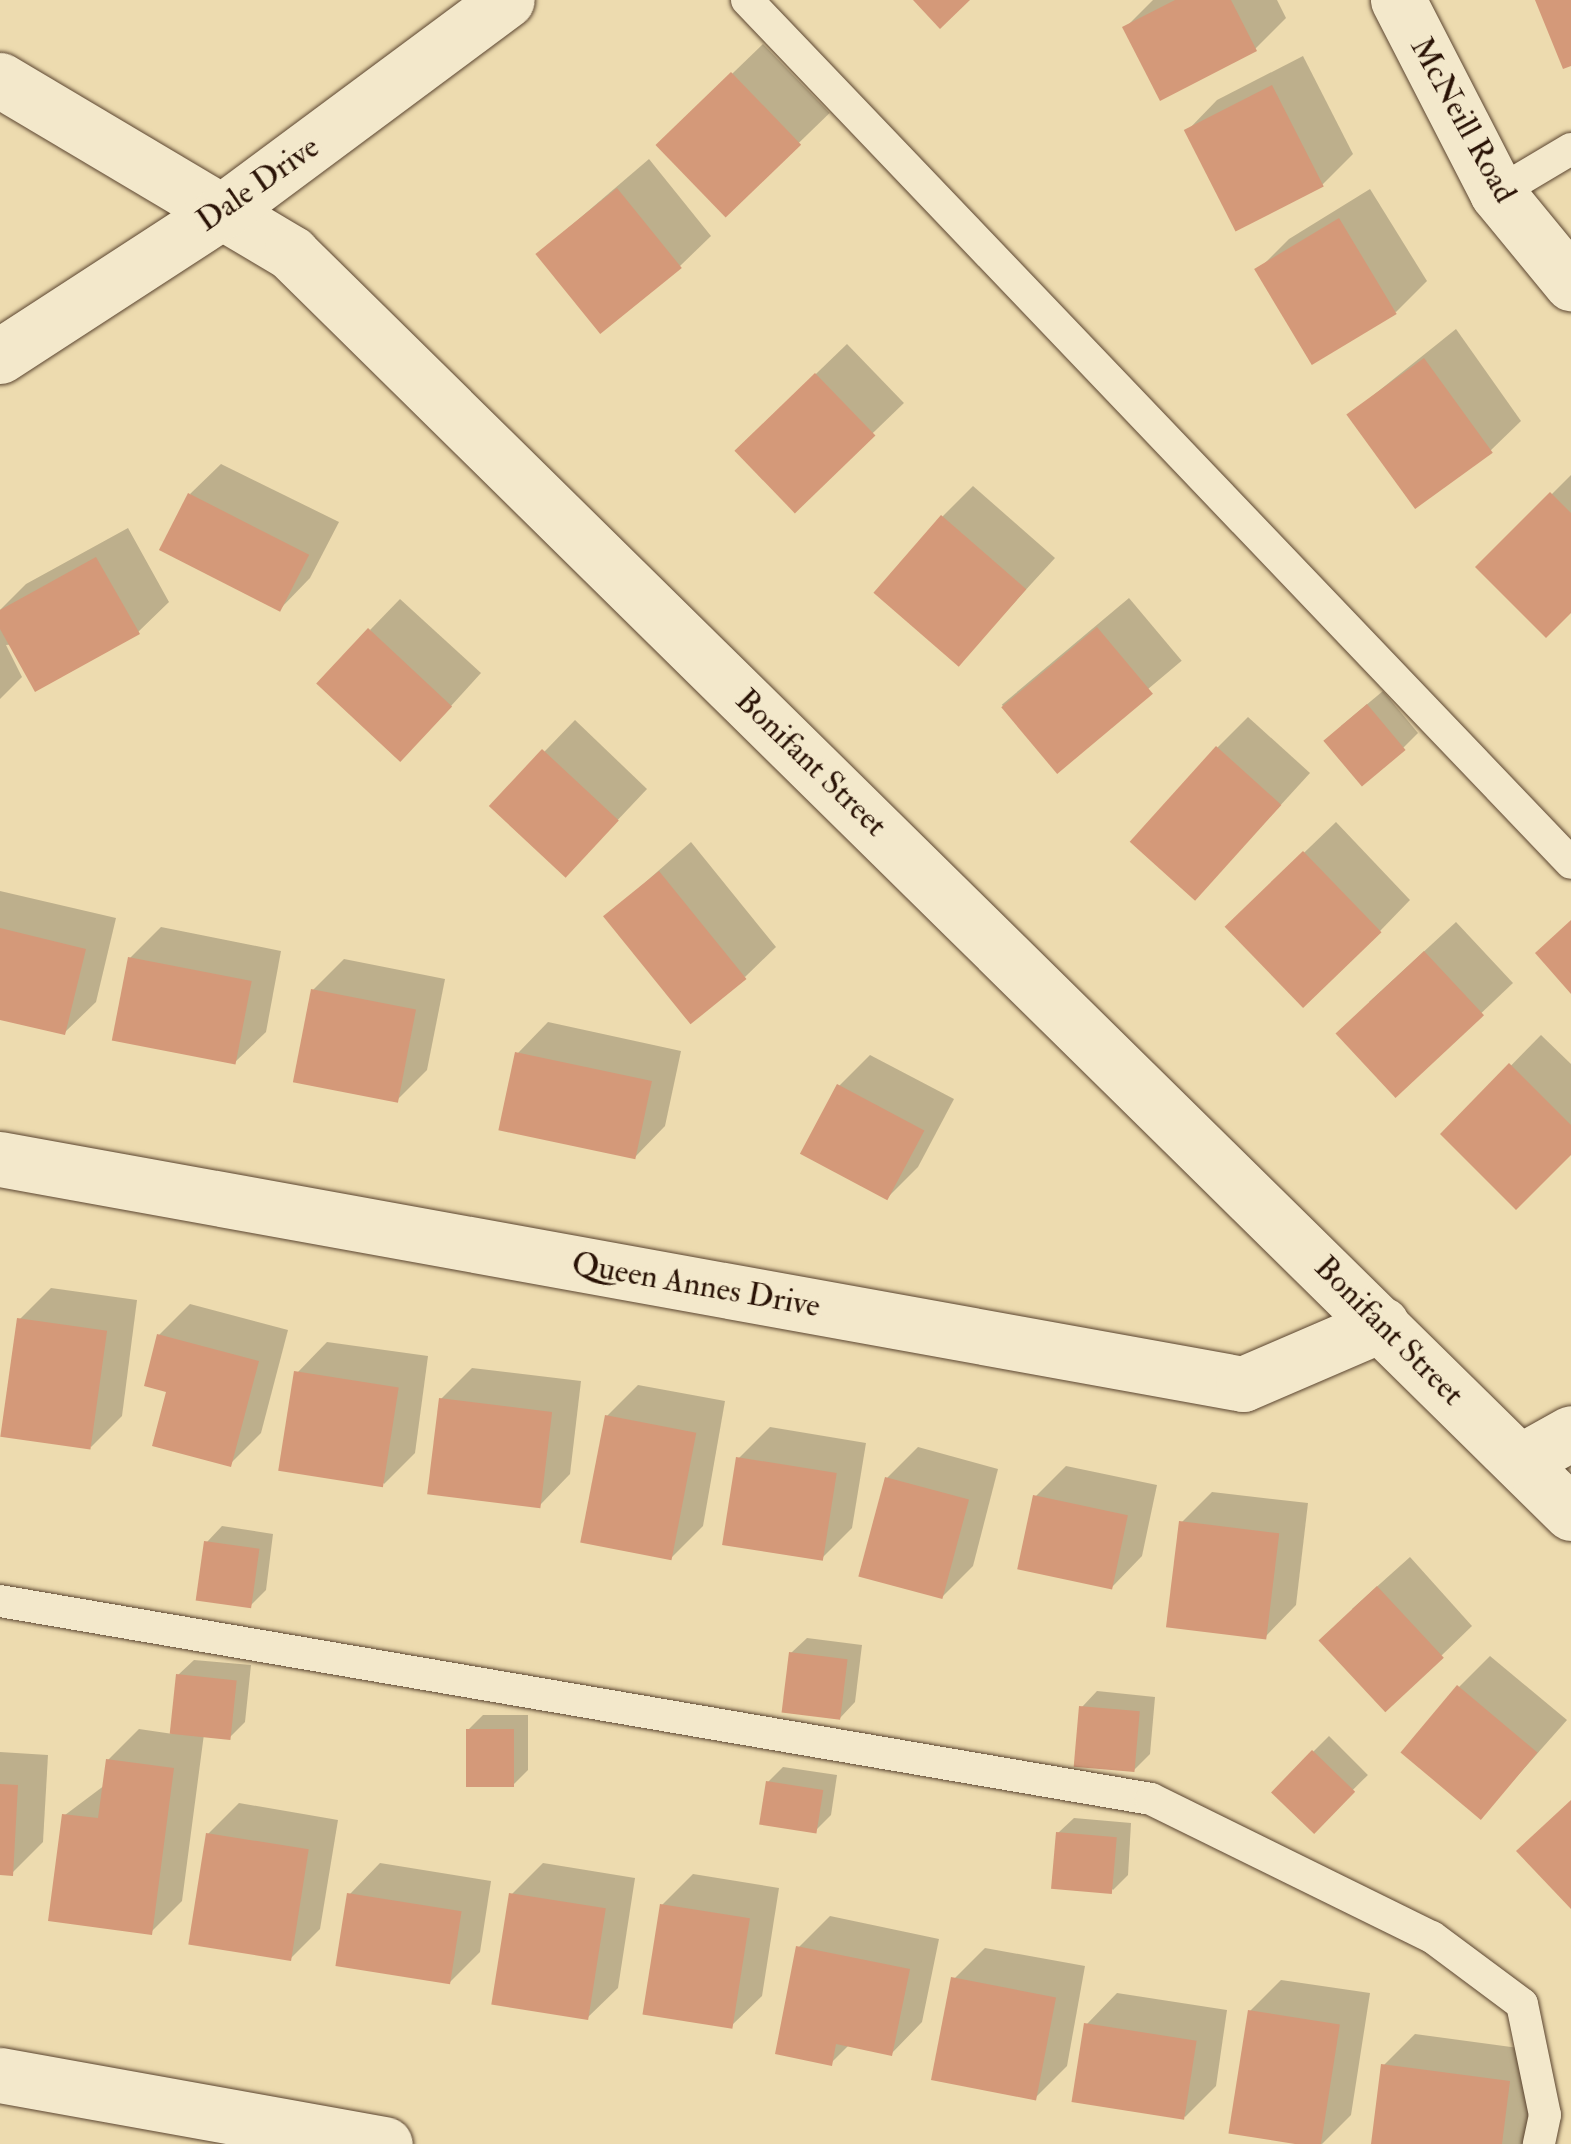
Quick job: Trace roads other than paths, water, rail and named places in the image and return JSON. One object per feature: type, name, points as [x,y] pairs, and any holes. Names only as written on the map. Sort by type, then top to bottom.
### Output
[{"type":"street","name":"Dale Drive","points":[[0,356],[220,212],[507,0]]},
{"type":"street","name":"McNeill Road","points":[[1398,0],[1497,192],[1571,283]]},
{"type":"street","name":"Bonifant Street","points":[[0,80],[291,254],[1571,1513]]},
{"type":"street","name":"Queen Annes Drive","points":[[0,1159],[1244,1384],[1382,1324]]},
{"type":"street","points":[[1521,1462],[1571,1433]]},
{"type":"street","points":[[0,2074],[385,2144]]},
{"type":"lane","points":[[747,0],[1571,862]]},
{"type":"lane","points":[[1497,192],[1571,149]]},
{"type":"lane","points":[[0,1601],[1150,1799],[1432,1936],[1522,2004],[1545,2116],[1539,2144]]}]
